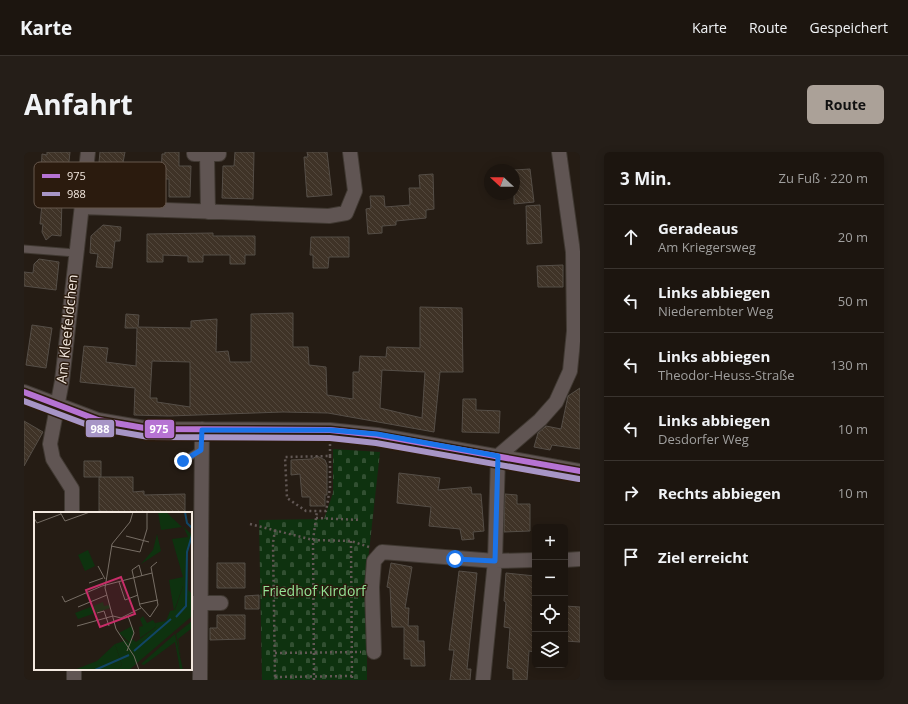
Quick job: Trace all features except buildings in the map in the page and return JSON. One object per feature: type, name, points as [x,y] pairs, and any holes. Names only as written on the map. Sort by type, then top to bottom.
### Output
[{"type":"street","name":"Am Kleefeldchen","points":[[87,162],[88,152]]},
{"type":"street","points":[[107,208],[329,216],[346,213],[356,192],[350,152]]},
{"type":"street","points":[[483,680],[495,561],[498,456],[548,412],[556,402],[568,380],[572,362],[576,252],[559,152]]},
{"type":"street","points":[[207,154],[208,212]]},
{"type":"street","name":"Am Kleefeldchen","points":[[72,512],[72,489],[51,452],[50,444],[62,381],[75,253],[82,208]]},
{"type":"street","points":[[24,392],[98,420],[123,426],[150,429],[330,430],[377,434],[580,471]]},
{"type":"street","points":[[200,680],[196,603],[202,430]]},
{"type":"street","points":[[374,652],[374,561],[382,552],[495,561],[532,560]]},
{"type":"street","points":[[568,560],[580,559]]},
{"type":"street","points":[[196,603],[220,603]]},
{"type":"lane","points":[[24,249],[75,253]]},
{"type":"lane","points":[[183,461],[201,450]]},
{"type":"path","points":[[330,456],[330,488],[326,511],[317,511],[306,511],[287,498],[285,457],[330,456]]},
{"type":"path","points":[[314,678],[313,540],[317,511]]},
{"type":"path","points":[[316,518],[361,520]]},
{"type":"path","points":[[250,524],[313,540],[351,541],[382,552]]},
{"type":"path","points":[[275,530],[273,542],[275,678],[352,676]]},
{"type":"path","points":[[351,541],[352,680]]},
{"type":"path","points":[[274,593],[351,592]]},
{"type":"path","points":[[275,653],[352,652]]},
{"type":"green space","name":"Friedhof Kirdorf","points":[[333,449],[380,452],[367,570],[367,680],[262,680],[259,520],[324,519],[333,493]]},
{"type":"transit line","name":"975","points":[[24,392],[98,420],[150,429],[330,430],[377,435],[580,471]]},
{"type":"transit line","name":"988","points":[[24,401],[96,428],[149,437],[330,438],[376,443],[579,479]]},
{"type":"route","points":[[183,461],[201,450],[202,430],[330,430],[377,434],[498,456],[495,561],[455,559]]}]
